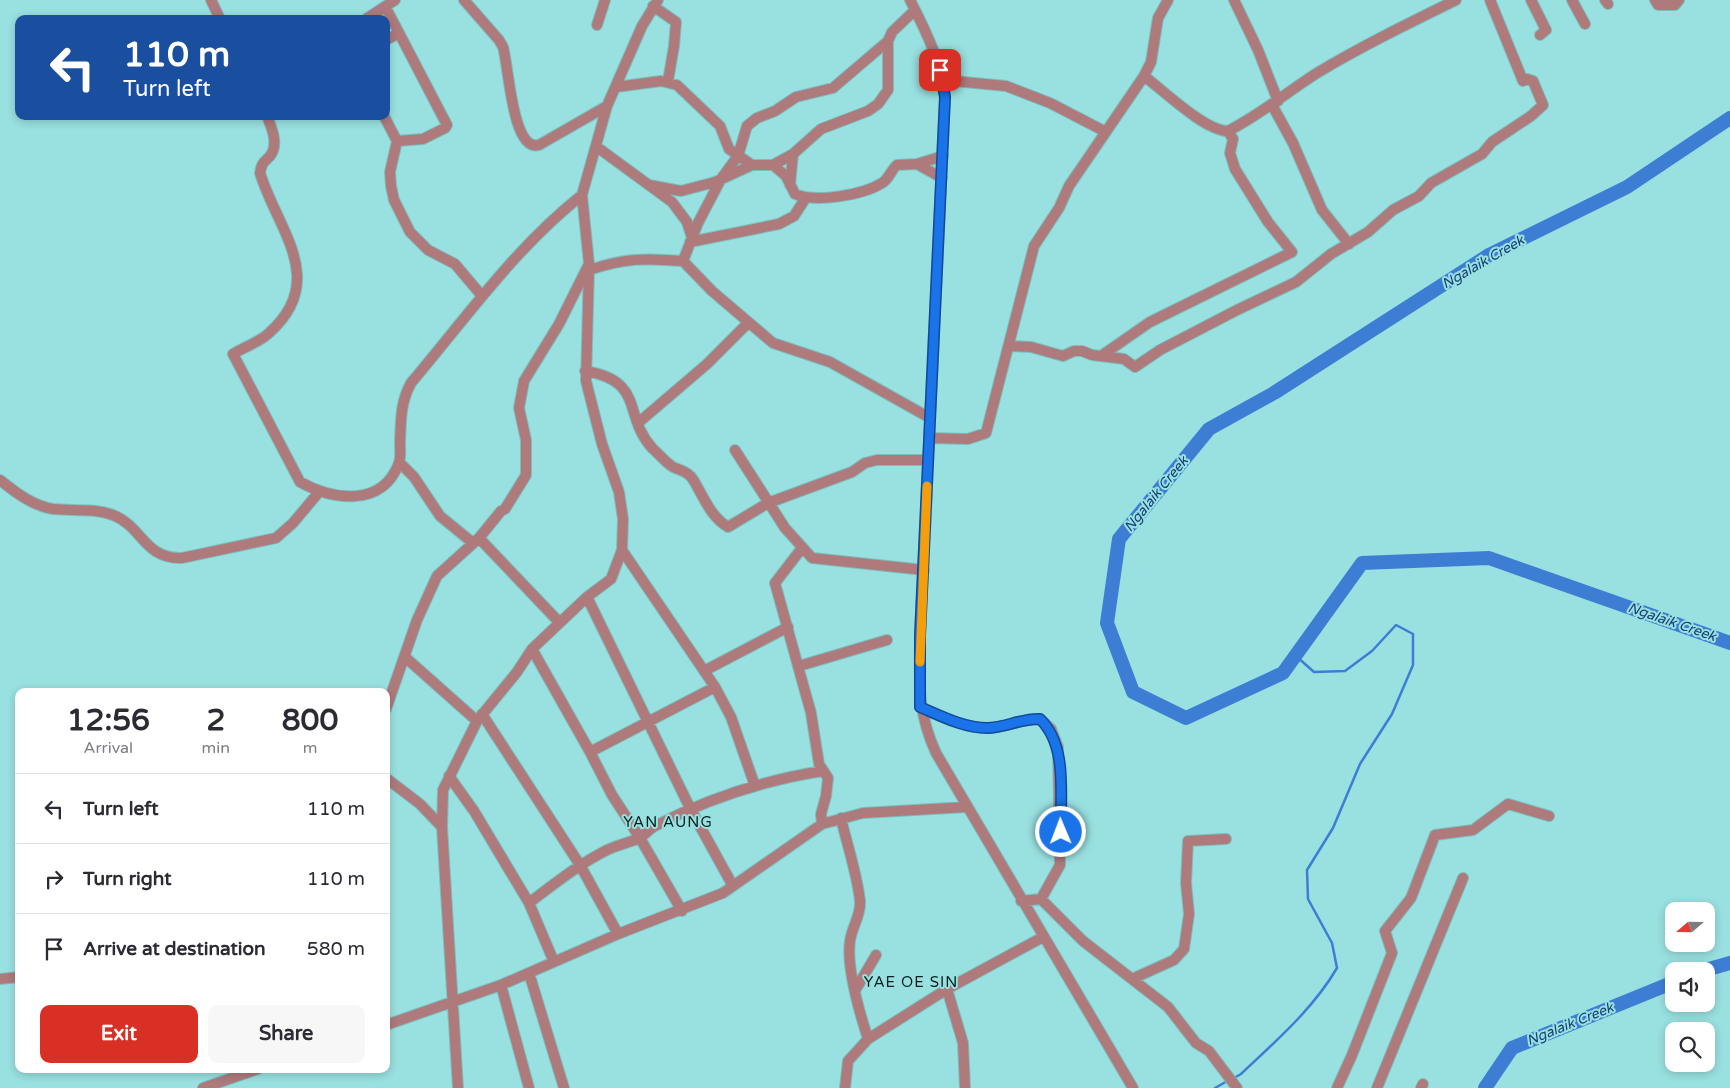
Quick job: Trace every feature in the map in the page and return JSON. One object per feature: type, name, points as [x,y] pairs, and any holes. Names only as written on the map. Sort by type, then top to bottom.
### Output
[{"type":"street","points":[[211,0],[218,15]]},
{"type":"street","points":[[373,15],[395,0]]},
{"type":"street","points":[[464,0],[499,40],[518,128],[527,144],[532,146],[539,145],[607,106]]},
{"type":"street","points":[[597,25],[605,0]]},
{"type":"street","points":[[910,0],[925,29],[943,80],[945,97],[920,635],[920,707],[925,729],[936,753],[1133,1088]]},
{"type":"street","points":[[929,438],[968,439],[986,433],[1010,346],[1034,246],[1059,208],[1069,186],[1144,76],[1151,62],[1158,18],[1168,0]]},
{"type":"street","points":[[1234,0],[1258,50],[1275,103],[1322,210],[1349,244]]},
{"type":"street","points":[[1144,76],[1204,124],[1220,131],[1228,131],[1275,103],[1318,73],[1456,0]]},
{"type":"street","points":[[1010,346],[1031,348],[1063,356],[1074,351],[1124,360],[1135,367],[1160,350],[1296,282],[1331,254],[1387,218],[1393,210],[1419,196],[1431,183],[1482,154],[1492,142],[1544,106],[1533,81],[1523,80],[1490,0]]},
{"type":"street","points":[[1531,0],[1546,30],[1540,35]]},
{"type":"street","points":[[1572,0],[1585,24]]},
{"type":"street","points":[[1654,0],[1658,5],[1675,5],[1679,0]]},
{"type":"street","points":[[458,1088],[442,827],[443,790],[480,718],[517,672],[532,649],[587,597],[611,579],[622,550],[624,519],[619,492],[590,406],[585,371],[589,267],[582,195],[607,106],[628,56],[656,3],[676,22],[668,82]]},
{"type":"street","points":[[386,8],[390,15]]},
{"type":"street","points":[[683,261],[691,240],[721,180],[738,156],[747,126],[796,97],[833,88],[888,40],[892,32],[915,10]]},
{"type":"street","points":[[390,16],[447,125],[445,128],[423,139],[397,141]]},
{"type":"street","points":[[390,38],[399,33]]},
{"type":"street","points":[[616,87],[668,82],[677,85],[724,132],[729,149],[738,156],[756,164],[773,164],[794,154],[822,129],[868,111],[878,104],[888,90],[888,40]]},
{"type":"street","points":[[943,80],[1006,86],[1050,103],[1106,132]]},
{"type":"street","points":[[268,120],[274,145],[273,152],[261,164],[260,173],[290,239],[296,258],[298,278],[294,301],[284,317],[269,334],[233,354],[300,482],[319,492],[347,498],[362,496],[377,489],[390,477],[399,462],[404,396],[411,383],[482,296],[554,217],[582,195]]},
{"type":"street","points":[[386,120],[397,141],[390,172],[391,186],[394,200],[410,232],[428,250],[455,264],[482,296]]},
{"type":"street","points":[[1101,356],[1150,322],[1292,252],[1268,222],[1234,169],[1230,153],[1232,139],[1228,131]]},
{"type":"street","points":[[724,132],[744,137]]},
{"type":"street","points":[[744,137],[748,157],[756,164]]},
{"type":"street","points":[[597,147],[672,202],[681,213],[691,240]]},
{"type":"street","points":[[790,185],[794,154]]},
{"type":"street","points":[[773,164],[780,168],[795,194],[805,198],[819,199],[870,189],[886,181],[897,165],[917,164],[942,156]]},
{"type":"street","points":[[649,185],[681,191],[721,180],[756,164]]},
{"type":"street","points":[[917,164],[942,178]]},
{"type":"street","points":[[691,240],[780,224],[794,216],[805,198]]},
{"type":"street","points":[[589,267],[624,260],[683,261],[712,291],[773,343],[830,362],[930,418]]},
{"type":"street","points":[[390,698],[417,620],[437,576],[476,541],[501,511],[505,509],[526,475],[526,440],[519,408],[524,380],[560,324],[589,267]]},
{"type":"street","points":[[638,423],[708,364],[748,323]]},
{"type":"street","points":[[585,371],[604,374],[624,388],[646,440],[672,466],[686,471],[706,504],[722,524],[728,527],[768,503],[852,472],[865,462],[877,460],[928,460]]},
{"type":"street","points":[[735,450],[785,528],[802,548],[817,559],[924,570]]},
{"type":"street","points":[[399,462],[414,476],[440,516],[476,541],[559,622]]},
{"type":"street","points":[[0,480],[39,506],[53,509],[83,509],[112,515],[130,526],[157,553],[167,558],[182,558],[276,538],[293,523],[319,492]]},
{"type":"street","points":[[802,548],[775,583],[799,666],[819,764],[828,778],[821,814],[822,824]]},
{"type":"street","points":[[622,550],[715,687],[731,717],[756,786]]},
{"type":"street","points":[[587,597],[691,810],[733,886]]},
{"type":"street","points":[[704,671],[788,627]]},
{"type":"street","points":[[799,666],[887,640]]},
{"type":"street","points":[[532,649],[612,795],[640,838],[682,911]]},
{"type":"street","points":[[405,657],[480,718],[580,865],[618,934]]},
{"type":"street","points":[[590,752],[715,687]]},
{"type":"street","points":[[920,707],[959,723],[987,728],[1028,718],[1040,719],[1051,729],[1058,747],[1060,866],[1041,899]]},
{"type":"street","points":[[529,903],[580,865],[609,849],[640,838],[652,828],[691,810],[789,776],[823,770]]},
{"type":"street","points":[[450,776],[474,811],[529,903],[554,962]]},
{"type":"street","points":[[390,781],[420,804],[442,827]]},
{"type":"street","points":[[1337,1088],[1392,953],[1385,931],[1411,898],[1435,835],[1473,830],[1508,804],[1548,816]]},
{"type":"street","points":[[390,1024],[502,985],[618,934],[682,911],[723,893],[822,824],[863,813],[967,807]]},
{"type":"street","points":[[841,818],[860,899],[859,917],[852,930],[849,950],[859,1012],[868,1039]]},
{"type":"street","points":[[1132,979],[1174,960],[1184,949],[1189,914],[1186,883],[1188,841],[1226,839]]},
{"type":"street","points":[[1377,1088],[1463,878]]},
{"type":"street","points":[[1022,901],[1041,899]]},
{"type":"street","points":[[1041,899],[1083,941],[1168,1007],[1196,1043],[1209,1051],[1237,1088]]},
{"type":"street","points":[[846,1088],[848,1061],[868,1039],[948,989],[1043,937]]},
{"type":"street","points":[[856,989],[876,955]]},
{"type":"street","points":[[529,973],[564,1088]]},
{"type":"street","points":[[0,979],[15,977]]},
{"type":"street","points":[[502,985],[529,1088]]},
{"type":"street","points":[[948,989],[963,1043],[965,1088]]},
{"type":"street","points":[[203,1088],[246,1073]]},
{"type":"waterway","name":"Ngalaik Creek","points":[[1730,118],[1627,187],[1489,255],[1274,393],[1209,429],[1119,539],[1107,623],[1133,692],[1186,718],[1283,673],[1362,563],[1489,558],[1730,643]]},
{"type":"waterway","points":[[1234,1078],[1241,1074],[1293,1024],[1317,997],[1337,968],[1332,943],[1308,899],[1307,870],[1333,828],[1360,764],[1392,714],[1413,665],[1413,634],[1396,625],[1372,651],[1345,671],[1314,672],[1296,656]]},
{"type":"waterway","name":"Ngalaik Creek","points":[[1715,967],[1730,963]]},
{"type":"waterway","name":"Ngalaik Creek","points":[[1485,1088],[1512,1048],[1665,986]]},
{"type":"waterway","points":[[1215,1088],[1229,1080]]},
{"type":"slow traffic","points":[[920,662],[927,486]]},
{"type":"district","name":"YAN AUNG","points":[[668,822]]},
{"type":"district","name":"YAE OE SIN","points":[[911,982]]},
{"type":"route","points":[[940,70],[945,97],[920,635],[920,707],[959,723],[987,728],[1028,718],[1040,719],[1051,729],[1058,747],[1061,832]]}]
